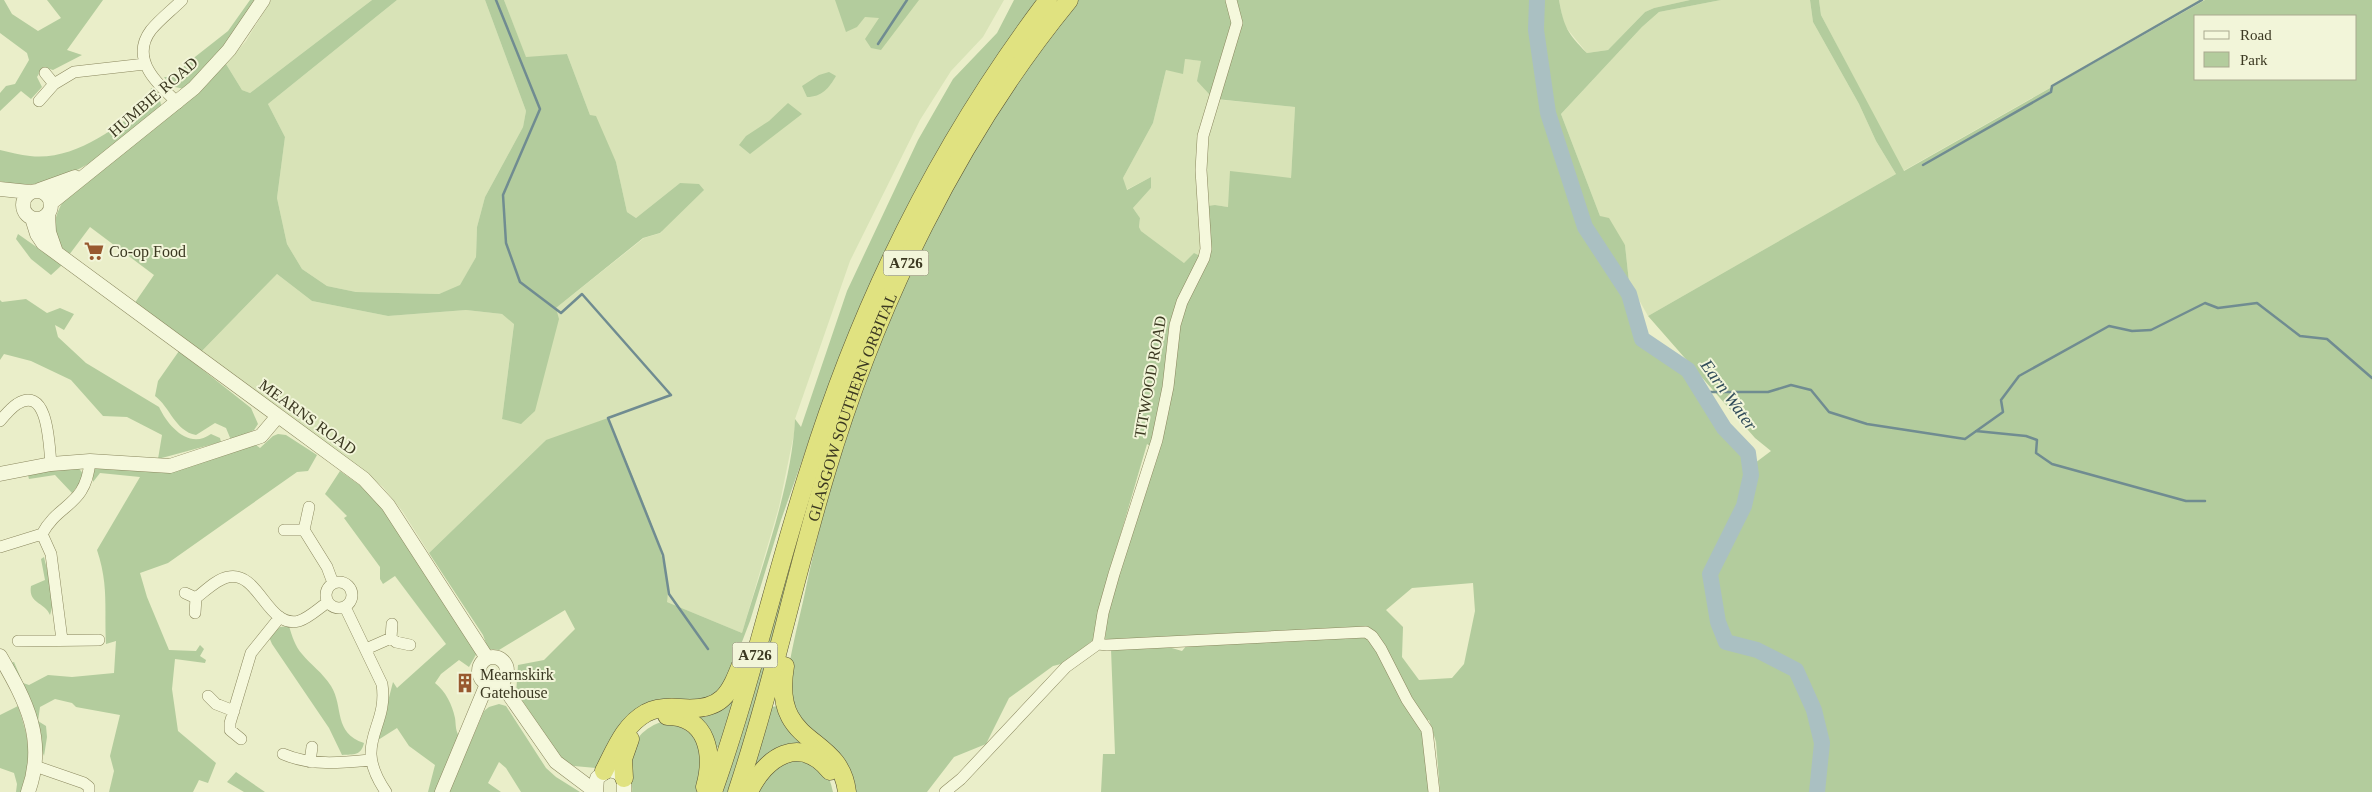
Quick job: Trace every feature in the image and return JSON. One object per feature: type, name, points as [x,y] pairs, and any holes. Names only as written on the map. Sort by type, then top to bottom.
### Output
[{"type":"highway","name":"GLASGOW SOUTHERN ORBITAL","points":[[714,792],[739,713],[794,518],[845,365],[894,251],[921,197],[966,119],[1008,54],[1048,0]]},
{"type":"highway","name":"GLASGOW SOUTHERN ORBITAL","points":[[737,792],[764,708],[826,474],[871,343],[899,279],[938,201],[976,134],[1023,62],[1069,0]]},
{"type":"highway","points":[[603,772],[624,734],[634,722],[646,713],[668,708],[705,708],[717,704],[727,695],[736,677],[794,518]]},
{"type":"highway","points":[[804,554],[782,681],[783,702],[786,711],[797,728],[824,751],[839,768],[848,792]]},
{"type":"highway","points":[[624,785],[624,753],[634,732],[651,719],[672,716],[688,721],[700,732],[706,741],[710,751],[710,767],[703,792]]},
{"type":"highway","points":[[749,792],[764,766],[779,755],[790,753],[812,757],[825,765],[835,779],[838,792]]},
{"type":"street","points":[[178,103],[156,82],[145,64],[143,54],[146,38],[151,30],[182,0]]},
{"type":"street","name":"HUMBIE ROAD","points":[[50,208],[96,167],[178,103],[229,50],[263,0]]},
{"type":"street","name":"TITWOOD ROAD","points":[[1098,644],[1103,613],[1114,574],[1157,440],[1168,387],[1175,325],[1182,302],[1204,258],[1206,249],[1201,170],[1203,136],[1237,23],[1231,0]]},
{"type":"street","points":[[39,100],[54,84],[74,72],[145,64]]},
{"type":"street","points":[[45,73],[54,84]]},
{"type":"street","name":"HUMBIE ROAD","points":[[34,191],[70,180],[96,167]]},
{"type":"street","points":[[0,191],[34,191],[47,194],[50,208],[49,232],[56,252]]},
{"type":"street","points":[[0,191],[27,214],[41,219],[50,208]]},
{"type":"street","points":[[27,214],[23,199],[34,191]]},
{"type":"street","name":"MEARNS ROAD","points":[[27,214],[43,243],[277,417],[364,479],[388,505],[487,658]]},
{"type":"street","points":[[0,421],[16,404],[31,400],[38,405],[42,409],[46,420],[51,464]]},
{"type":"street","points":[[0,474],[51,464],[90,461],[170,466],[261,436],[277,417]]},
{"type":"street","points":[[0,546],[42,534],[47,525],[62,512],[85,486],[90,461]]},
{"type":"street","points":[[309,507],[304,530],[327,567],[333,583]]},
{"type":"street","points":[[284,530],[304,530]]},
{"type":"street","points":[[42,534],[52,554],[62,640]]},
{"type":"street","points":[[195,613],[191,596],[226,577],[233,576],[250,584],[280,617],[288,621],[305,619],[328,602]]},
{"type":"street","points":[[341,582],[351,589],[352,597],[345,607],[334,607],[328,602],[327,589],[333,583],[341,582]]},
{"type":"street","points":[[345,607],[382,684],[384,694],[372,738],[370,760],[372,770],[386,792]]},
{"type":"street","points":[[241,739],[230,730],[251,653],[280,617]]},
{"type":"street","points":[[391,638],[392,624]]},
{"type":"street","points":[[944,792],[961,779],[1066,667],[1098,644],[1366,632],[1372,636],[1381,649],[1407,700],[1429,736],[1434,792]]},
{"type":"street","points":[[366,649],[391,638]]},
{"type":"street","points":[[391,638],[396,642],[410,646]]},
{"type":"street","points":[[18,641],[99,640]]},
{"type":"street","points":[[442,792],[494,684],[507,672],[505,664],[498,658],[487,658],[481,663],[479,672],[483,681],[494,684],[542,745],[563,768],[596,792]]},
{"type":"street","points":[[1,661],[27,708],[35,739],[35,766],[28,792]]},
{"type":"street","points":[[208,696],[216,704],[234,711]]},
{"type":"street","points":[[310,762],[312,747]]},
{"type":"street","points":[[283,754],[310,762],[335,763],[370,760]]},
{"type":"street","points":[[35,766],[84,783],[89,786],[89,792]]},
{"type":"street","points":[[563,768],[617,772],[624,785]]},
{"type":"street","points":[[596,792],[595,781],[603,772]]},
{"type":"green space","points":[[0,0],[4,0],[12,14],[38,31],[61,18],[47,0],[103,0],[67,50],[82,55],[53,70],[43,67],[37,77],[42,87],[31,99],[21,91],[0,111],[0,93],[6,86],[15,84],[29,60],[27,53],[0,33]]},
{"type":"green space","points":[[250,0],[257,0],[215,57],[184,89],[171,86],[164,77],[176,77],[186,64],[228,31]]},
{"type":"green space","points":[[271,0],[372,0],[250,93],[242,90],[226,64],[246,41]]},
{"type":"green space","points":[[372,0],[397,0],[268,104],[285,137],[277,198],[287,244],[302,269],[327,286],[356,292],[439,294],[460,285],[476,257],[477,227],[485,197],[523,127],[526,111],[485,0],[504,0],[526,57],[567,54],[590,115],[596,116],[616,162],[627,212],[636,218],[680,183],[699,184],[704,190],[660,233],[643,238],[556,308],[559,319],[535,411],[521,424],[502,419],[514,324],[502,314],[466,310],[388,316],[312,301],[277,274],[201,352],[134,304],[154,275],[90,227],[69,255],[58,242],[54,230],[56,217],[63,201],[146,134],[226,64],[242,90],[250,93]]},
{"type":"green space","points":[[397,0],[485,0],[526,111],[523,127],[485,197],[477,227],[476,257],[460,286],[439,294],[356,292],[327,286],[302,269],[287,244],[277,198],[285,137],[268,104]]},
{"type":"green space","points":[[504,0],[1004,0],[983,37],[951,71],[920,120],[850,261],[795,419],[794,434],[779,507],[742,633],[667,602],[546,440],[429,553],[403,512],[383,487],[283,410],[201,352],[277,274],[312,301],[388,316],[466,310],[502,314],[514,323],[502,419],[556,308],[644,238],[661,233],[680,183],[636,218],[627,212],[616,162],[590,115],[567,54],[526,58]]},
{"type":"green space","points":[[835,0],[919,0],[881,50],[871,48],[865,39],[879,18],[865,17],[857,27],[846,32]]},
{"type":"green space","points":[[1014,0],[1041,0],[811,435],[781,520],[750,621],[725,686],[710,701],[656,705],[596,768],[574,766],[565,762],[558,755],[522,700],[516,694],[518,665],[544,660],[575,629],[565,610],[499,650],[488,649],[483,635],[429,553],[546,440],[608,418],[656,537],[667,584],[667,602],[742,633],[782,499],[793,445],[795,419],[801,427],[847,291],[918,140],[953,79],[997,33]]},
{"type":"green space","points":[[1055,0],[1061,0],[1006,76],[955,155],[910,238],[890,280],[851,378],[833,433],[800,544],[739,768],[730,792],[721,792],[826,434],[885,282],[934,184],[962,136],[991,89]]},
{"type":"green space","points":[[1078,0],[1227,0],[1233,23],[1210,95],[1197,81],[1201,61],[1185,59],[1183,74],[1166,70],[1153,123],[1123,178],[1127,190],[1151,177],[1151,188],[1133,208],[1140,218],[1139,227],[1141,231],[1184,263],[1194,253],[1204,258],[1202,207],[1215,205],[1228,207],[1230,171],[1291,178],[1295,107],[1216,99],[1241,30],[1235,0],[1559,0],[1567,29],[1587,53],[1608,50],[1645,12],[1654,8],[1690,0],[1721,0],[1659,12],[1642,27],[1561,114],[1600,216],[1609,218],[1625,245],[1629,282],[1627,301],[1638,339],[1679,368],[1692,382],[1721,432],[1744,458],[1747,469],[1771,451],[1755,438],[1648,316],[1896,174],[1876,141],[1859,104],[1813,22],[1810,0],[1819,0],[1821,15],[1904,171],[2205,0],[2372,0],[2372,792],[1440,792],[1436,742],[1429,720],[1418,722],[1425,740],[1430,792],[1101,792],[1103,754],[1115,754],[1111,649],[1165,646],[1182,651],[1188,644],[1109,641],[1105,639],[1107,614],[1157,451],[1147,444],[1098,612],[1097,630],[1093,640],[1065,663],[1053,666],[1009,698],[986,744],[954,757],[927,792],[851,792],[804,733],[791,707],[787,685],[793,646],[823,516],[846,437],[873,358],[905,282],[942,207],[983,135],[1028,66]],"holes":[[[1473,583],[1475,611],[1464,664],[1452,678],[1419,680],[1402,657],[1403,627],[1386,610],[1412,588]]]},
{"type":"green space","points":[[1559,0],[1690,0],[1654,8],[1645,12],[1608,50],[1587,53],[1564,25]]},
{"type":"green space","points":[[1721,0],[1810,0],[1813,22],[1859,104],[1876,141],[1896,174],[1648,316],[1629,282],[1625,245],[1600,216],[1561,114],[1642,27],[1659,12]]},
{"type":"green space","points":[[1819,0],[2205,0],[1903,171],[1821,15]]},
{"type":"green space","points":[[1185,59],[1202,61],[1213,99],[1295,107],[1291,178],[1228,207],[1215,205],[1204,258],[1184,263],[1141,231],[1139,227],[1140,218],[1133,208],[1151,188],[1151,177],[1126,190],[1123,178],[1153,123],[1166,70]]},
{"type":"green space","points":[[829,72],[836,76],[828,88],[821,94],[807,97],[802,86],[819,75]]},
{"type":"green space","points":[[151,88],[157,90],[162,108],[127,137],[87,164],[66,175],[45,182],[22,184],[0,181],[0,150],[26,156],[47,156],[78,148],[94,141],[122,123],[148,103]]},
{"type":"green space","points":[[788,103],[802,114],[750,154],[739,145],[746,136],[769,121]]},
{"type":"green space","points":[[18,234],[62,265],[51,275],[31,259],[16,239]]},
{"type":"green space","points":[[26,299],[47,313],[60,308],[74,314],[64,330],[55,325],[58,337],[86,363],[159,407],[180,434],[195,439],[211,434],[220,438],[221,442],[158,459],[162,435],[127,417],[103,416],[71,380],[31,361],[4,354],[0,360],[0,300],[2,302]]},
{"type":"green space","points":[[179,351],[251,408],[258,424],[254,430],[231,440],[226,428],[215,423],[196,435],[189,433],[178,424],[155,396],[158,381]]},
{"type":"green space","points":[[278,434],[286,435],[317,455],[308,471],[297,472],[168,563],[140,573],[147,597],[169,650],[196,651],[200,645],[204,649],[200,656],[206,660],[205,663],[175,659],[172,689],[178,731],[216,763],[208,783],[199,780],[193,792],[109,792],[114,771],[110,756],[120,715],[76,707],[72,703],[55,699],[40,707],[38,721],[46,726],[47,737],[44,756],[11,663],[14,662],[23,683],[29,685],[48,675],[72,677],[114,673],[116,641],[106,644],[105,586],[97,550],[140,477],[100,473],[93,482],[93,471],[96,467],[165,470],[256,445],[260,448]]},
{"type":"green space","points":[[76,465],[85,476],[72,493],[55,475],[29,479],[27,472]]},
{"type":"green space","points":[[340,471],[368,491],[382,508],[478,651],[469,667],[459,660],[441,674],[435,683],[450,703],[455,718],[456,730],[460,737],[437,792],[428,792],[435,765],[409,746],[397,728],[378,740],[393,682],[397,688],[446,644],[395,576],[383,584],[380,579],[380,567],[344,518],[347,516],[325,494]]},
{"type":"green space","points":[[44,557],[53,592],[50,615],[48,611],[34,600],[31,592],[31,586],[45,580],[41,559]]},
{"type":"green space","points":[[289,626],[300,651],[331,686],[335,694],[343,726],[354,739],[364,743],[359,752],[342,755],[329,728],[272,644],[269,637],[280,627]]},
{"type":"green space","points":[[737,693],[719,748],[716,747],[706,724],[691,717],[706,717]]},
{"type":"green space","points":[[499,704],[506,706],[546,768],[556,777],[580,792],[521,792],[506,768],[499,762],[488,783],[501,792],[449,792],[484,711],[489,707]]},
{"type":"green space","points":[[18,706],[28,749],[27,768],[22,792],[16,792],[17,784],[14,773],[0,768],[0,715]]},
{"type":"green space","points":[[777,706],[782,719],[789,729],[807,747],[752,772],[772,707]]},
{"type":"green space","points":[[661,722],[682,728],[699,741],[704,770],[698,792],[632,792],[629,768],[631,752],[641,734],[653,725]]},
{"type":"green space","points":[[797,758],[817,766],[825,772],[833,792],[757,792],[769,769]]},
{"type":"green space","points":[[236,772],[265,792],[244,792],[227,782]]},
{"type":"waterway","points":[[496,0],[540,109],[503,195],[506,243],[520,282],[561,313],[582,294],[671,395],[608,418],[663,555],[669,594],[708,649]]},
{"type":"waterway","points":[[878,44],[907,0]]},
{"type":"waterway","name":"Earn Water","points":[[1537,0],[1536,30],[1548,113],[1585,227],[1629,294],[1642,339],[1688,370],[1724,428],[1748,453],[1751,475],[1744,506],[1710,574],[1718,622],[1726,642],[1757,650],[1796,670],[1814,710],[1822,743],[1817,792]]},
{"type":"waterway","points":[[1923,165],[2051,92],[2052,86],[2202,0]]},
{"type":"waterway","points":[[1703,392],[1768,392],[1791,385],[1811,390],[1829,412],[1867,424],[1965,439],[2003,412],[2001,400],[2019,376],[2109,326],[2132,331],[2151,330],[2205,303],[2218,308],[2257,303],[2300,336],[2327,339],[2372,378]]},
{"type":"waterway","points":[[1976,431],[2026,436],[2037,440],[2036,453],[2052,464],[2186,501],[2205,501]]},
{"type":"place","name":"Co-op Food","points":[[94,251]]},
{"type":"place","name":"Mearnskirk Gatehouse","points":[[465,683]]}]
